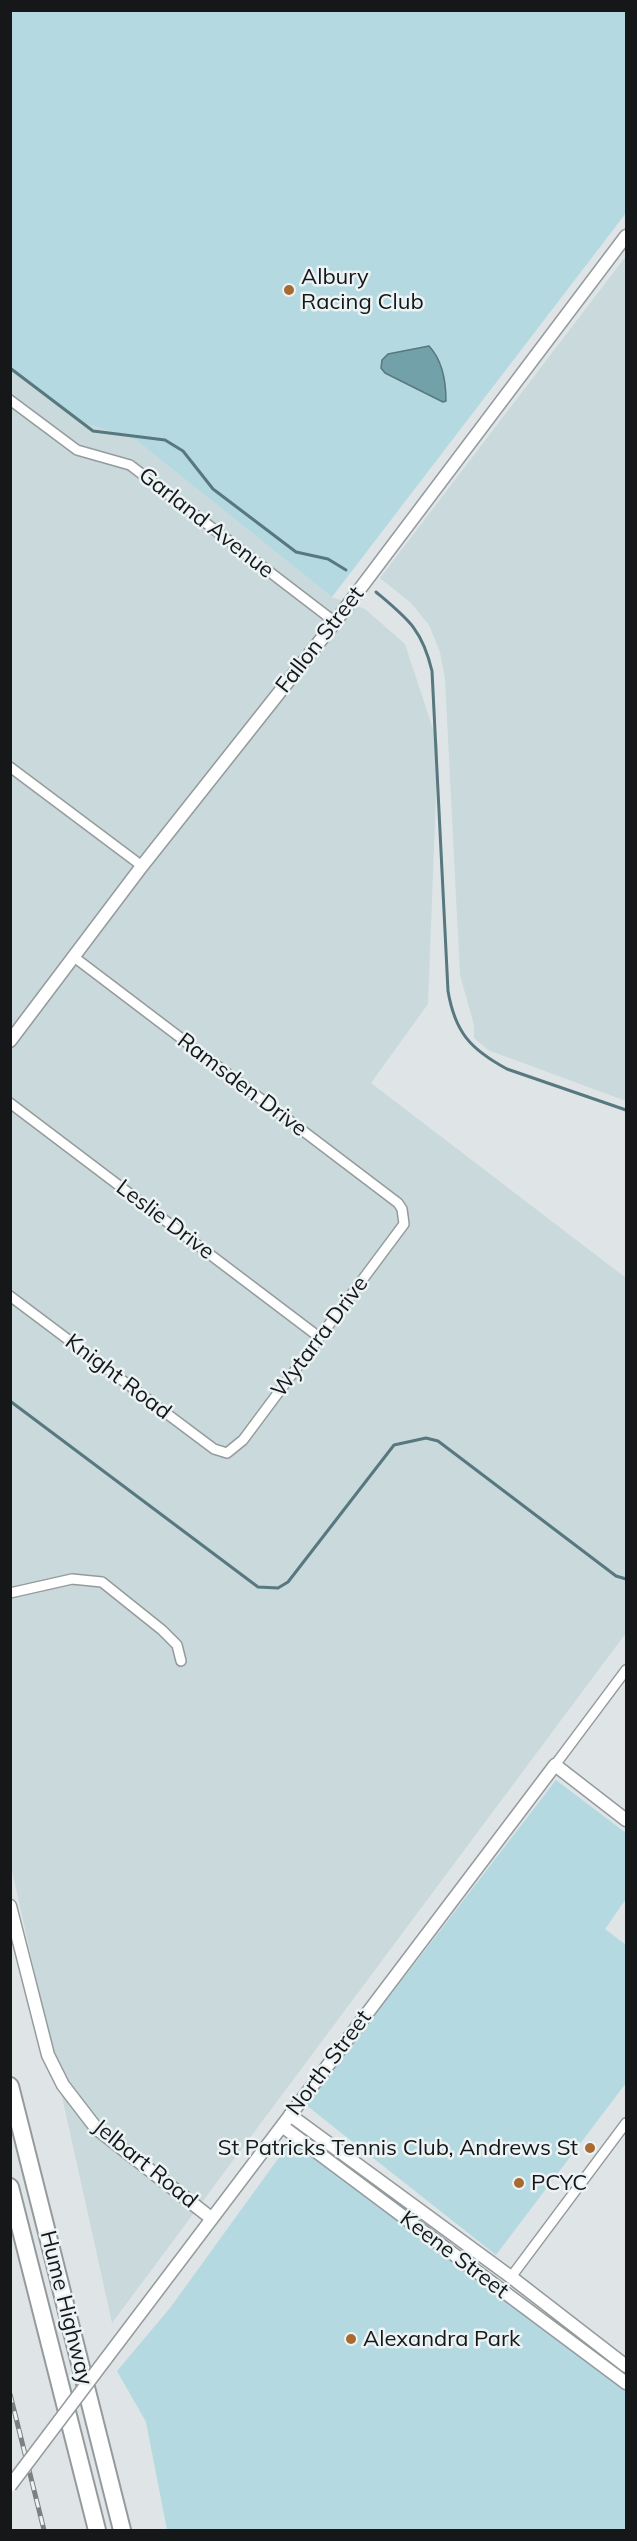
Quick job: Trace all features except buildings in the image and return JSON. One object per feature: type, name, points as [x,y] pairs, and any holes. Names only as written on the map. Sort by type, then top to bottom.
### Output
[{"type":"highway","name":"Hume Highway","points":[[10,2086],[122,2530]]},
{"type":"highway","name":"Hume Highway","points":[[10,2187],[97,2530]]},
{"type":"street","name":"Fallon Street","points":[[10,1041],[142,866],[335,622],[627,236]]},
{"type":"street","name":"Garland Avenue","points":[[10,400],[77,450],[130,465],[335,622]]},
{"type":"street","points":[[10,767],[142,866]]},
{"type":"street","name":"Ramsden Drive","points":[[74,957],[398,1203],[404,1217]]},
{"type":"street","name":"Leslie Drive","points":[[10,1103],[319,1337]]},
{"type":"street","name":"Wytarra Drive","points":[[227,1453],[243,1440],[401,1230],[404,1217]]},
{"type":"street","name":"Knight Road","points":[[10,1296],[214,1449],[227,1453]]},
{"type":"street","points":[[10,1593],[72,1579],[102,1582],[169,1637],[177,1645],[181,1661]]},
{"type":"street","name":"North Street","points":[[10,2486],[627,1670]]},
{"type":"street","points":[[555,1765],[627,1820]]},
{"type":"street","name":"Jelbart Road","points":[[10,1906],[48,2055],[63,2085],[96,2128],[211,2218]]},
{"type":"street","name":"Keene Street","points":[[290,2115],[511,2277],[627,2366]]},
{"type":"street","points":[[502,2290],[627,2123]]},
{"type":"street","name":"Keene Street","points":[[282,2126],[627,2383]]},
{"type":"shaded area","name":"Albury Racing Club","points":[[10,11],[626,11],[626,213],[332,597],[136,440],[79,421],[11,367]]},
{"type":"shaded area","points":[[626,256],[626,1101],[488,1050],[474,1038],[474,1025],[460,975],[445,679],[440,652],[429,625],[411,603],[380,578]]},
{"type":"shaded area","points":[[429,346],[438,358],[443,372],[446,401],[443,402],[385,373],[381,368],[382,360],[388,354]]},
{"type":"shaded area","points":[[10,367],[79,421],[136,440],[332,597],[365,609],[405,644],[438,744],[428,1004],[371,1083],[626,1278],[626,1633],[112,2323],[10,1861]]},
{"type":"shaded area","points":[[556,1780],[626,1833],[626,1899],[605,1929],[626,1945],[626,2083],[496,2255],[306,2105]]},
{"type":"shaded area","name":"Alexandra Park","points":[[293,2138],[626,2390],[626,2530],[167,2530],[146,2422],[117,2371],[170,2308]]},
{"type":"waterway","points":[[10,368],[93,431],[165,440],[183,451],[213,489],[296,552],[328,559],[346,570]]},
{"type":"waterway","points":[[376,592],[412,626],[424,645],[432,671],[448,991],[455,1018],[466,1038],[474,1046],[507,1069],[626,1110]]},
{"type":"waterway","points":[[10,1401],[258,1587],[278,1588],[288,1582],[394,1445],[426,1438],[438,1441],[616,1576],[626,1579]]},
{"type":"railway","points":[[10,2394],[44,2530]]},
{"type":"place","name":"Albury Racing Club","points":[[289,290]]},
{"type":"place","name":"St Patricks Tennis Club, Andrews St","points":[[590,2148]]},
{"type":"place","name":"PCYC","points":[[519,2183]]},
{"type":"place","name":"Alexandra Park","points":[[351,2339]]}]
